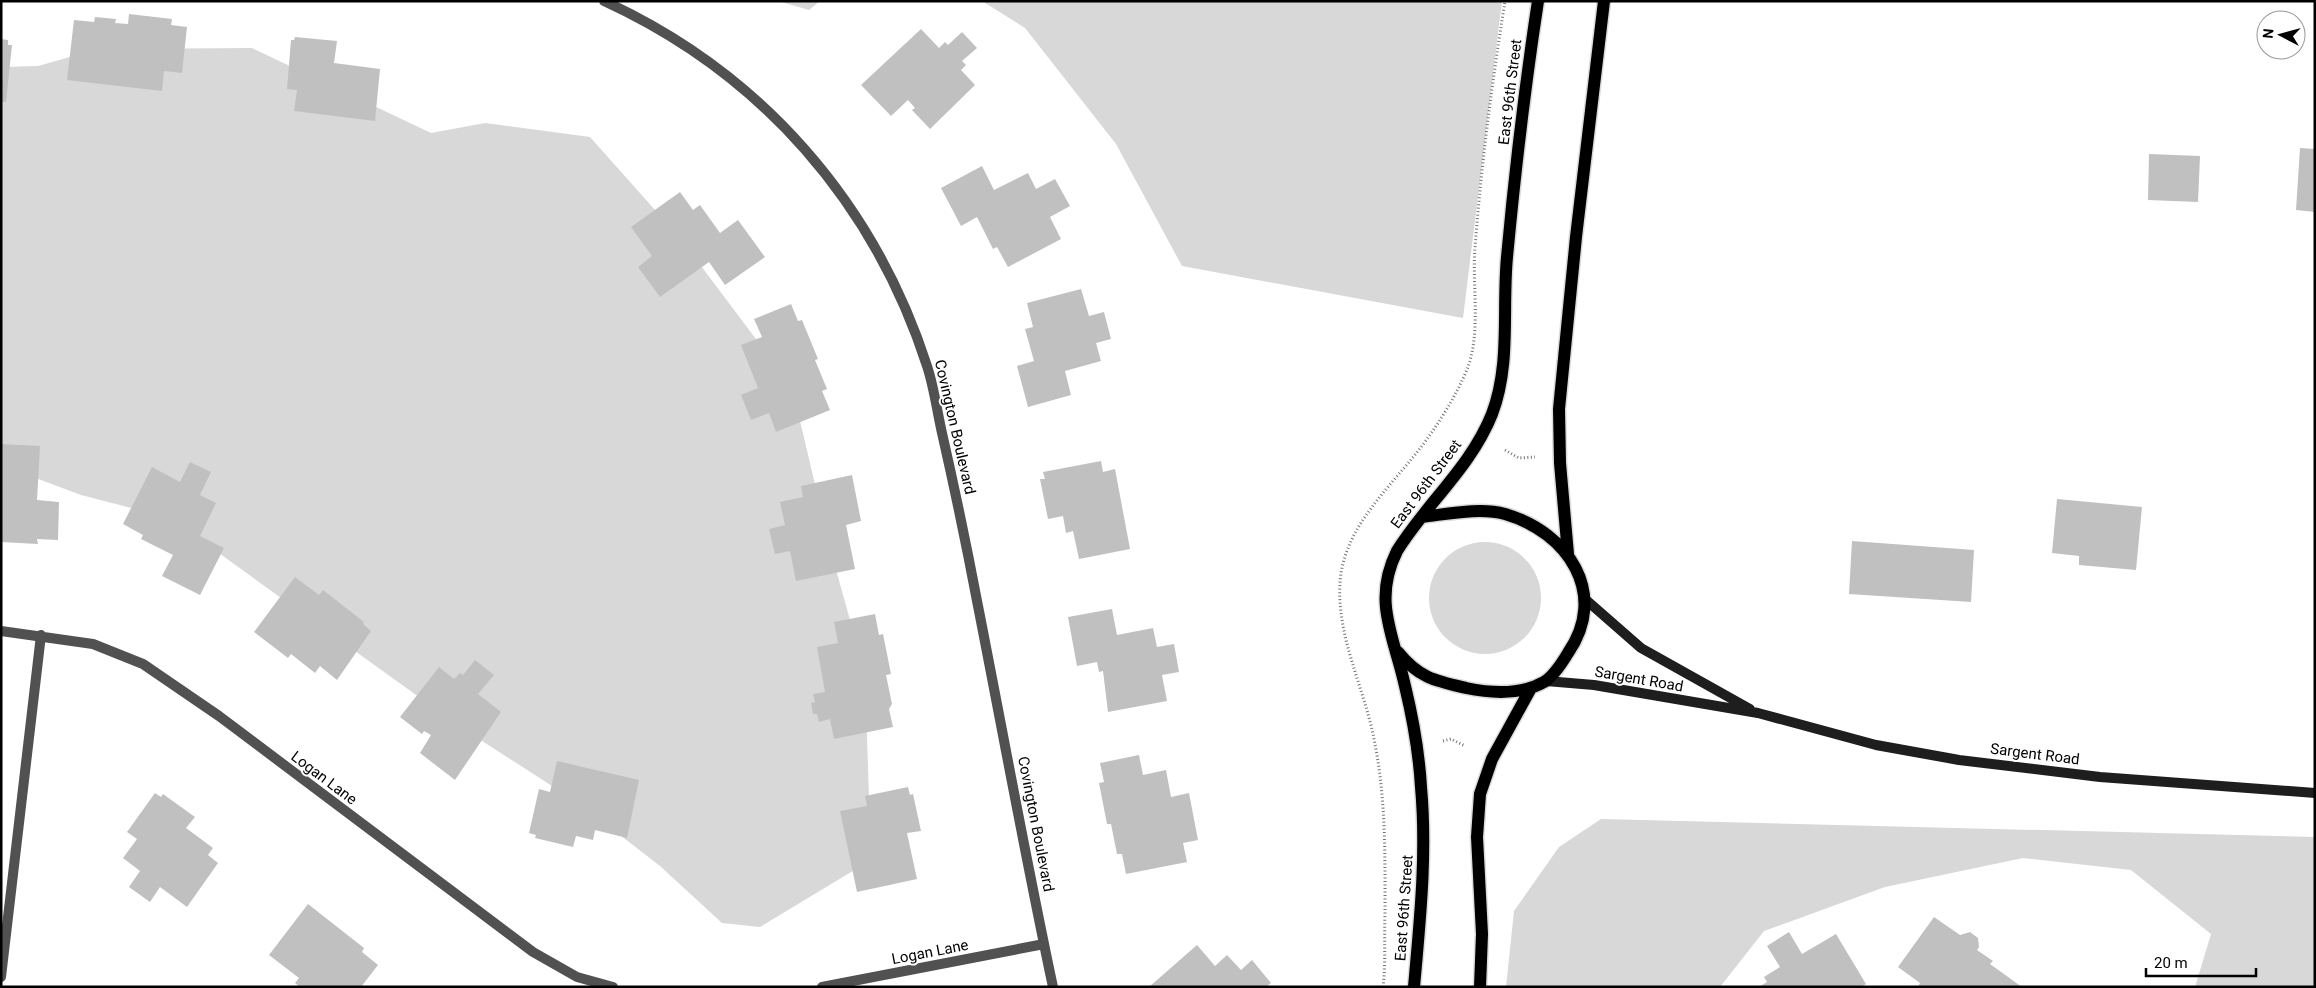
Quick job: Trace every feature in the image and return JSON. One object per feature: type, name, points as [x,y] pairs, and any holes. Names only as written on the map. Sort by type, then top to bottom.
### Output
[{"type":"main road","name":"East 96th Street","points":[[1414,987],[1422,901],[1424,821],[1418,755],[1405,684],[1394,646],[1384,598],[1389,566],[1403,541],[1475,448],[1488,422],[1499,393],[1505,348],[1507,259],[1528,64],[1538,1]]},
{"type":"main road","points":[[1394,646],[1411,668],[1429,679],[1489,692],[1531,688],[1546,681],[1559,667],[1577,640],[1582,625],[1586,600],[1582,582],[1568,554],[1560,463],[1559,408],[1576,237],[1604,1]]},
{"type":"main road","points":[[1422,517],[1471,512],[1504,514],[1529,524],[1568,554]]},
{"type":"main road","points":[[1480,987],[1482,934],[1477,837],[1480,794],[1492,759],[1531,688]]},
{"type":"street","name":"Covington Boulevard","points":[[604,1],[644,19],[692,50],[743,89],[793,135],[833,181],[865,229],[894,282],[927,367],[931,383],[961,517],[1053,987]]},
{"type":"street","name":"Sargent Road","points":[[1586,600],[1641,648],[1758,713]]},
{"type":"street","name":"Logan Lane","points":[[1,631],[41,635],[93,644],[143,664],[219,716],[533,952],[577,977],[613,987]]},
{"type":"street","points":[[1,977],[41,635]]},
{"type":"street","name":"Sargent Road","points":[[1546,681],[1594,685],[1758,713],[1876,745],[1960,760],[2100,777],[2315,793]]},
{"type":"street","name":"Logan Lane","points":[[822,987],[1044,944]]},
{"type":"path","points":[[1505,450],[1519,458],[1535,457]]},
{"type":"path","points":[[1442,741],[1451,739],[1466,746]]},
{"type":"shaded area","points":[[778,1],[820,1],[809,10]]},
{"type":"shaded area","points":[[982,1],[1502,1],[1463,318],[1182,266],[1116,144],[1025,28]]},
{"type":"shaded area","points":[[252,48],[431,133],[485,123],[590,137],[680,238],[792,387],[830,548],[865,674],[871,860],[760,927],[722,923],[660,866],[580,804],[462,728],[170,518],[81,495],[1,465],[1,67],[38,66],[98,49]]},
{"type":"shaded area","points":[[1485,542],[1506,546],[1525,558],[1537,577],[1541,598],[1537,619],[1525,638],[1506,650],[1485,654],[1464,650],[1445,638],[1433,619],[1429,598],[1433,577],[1445,558],[1464,546]]},
{"type":"shaded area","points":[[1601,819],[2315,837],[2315,987],[2195,987],[2211,934],[2131,870],[2023,858],[1885,887],[1764,931],[1720,987],[1506,987],[1514,911],[1559,847]]},
{"type":"building","points":[[129,14],[172,19],[171,25],[187,27],[182,73],[164,71],[162,91],[67,80],[74,20],[94,22],[95,17],[116,19],[115,23],[128,24]]},
{"type":"building","points":[[921,29],[939,48],[945,42],[948,45],[962,32],[977,48],[962,61],[966,65],[961,70],[975,85],[930,129],[912,110],[915,108],[908,100],[891,116],[861,85]]},
{"type":"building","points":[[295,37],[337,41],[334,63],[380,69],[375,121],[294,111],[297,90],[287,89],[291,40],[294,40]]},
{"type":"building","points":[[1,39],[8,40],[8,45],[12,45],[6,102],[1,102]]},
{"type":"building","points":[[2300,148],[2315,149],[2315,212],[2296,210]]},
{"type":"building","points":[[2149,154],[2200,156],[2198,202],[2148,200]]},
{"type":"building","points":[[982,166],[994,190],[1028,173],[1036,189],[1055,179],[1070,206],[1050,217],[1061,239],[1008,267],[997,247],[993,249],[977,217],[961,226],[941,188]]},
{"type":"building","points":[[680,192],[693,210],[700,205],[720,233],[738,220],[765,257],[725,285],[709,262],[660,297],[638,267],[652,256],[631,227]]},
{"type":"building","points":[[1081,289],[1089,316],[1104,312],[1111,339],[1096,343],[1101,361],[1065,371],[1071,395],[1028,407],[1017,366],[1034,361],[1025,329],[1033,327],[1027,303]]},
{"type":"building","points":[[791,304],[798,321],[802,320],[818,359],[815,360],[827,389],[822,391],[830,410],[776,432],[769,413],[751,420],[741,395],[758,388],[741,345],[762,337],[754,319]]},
{"type":"building","points":[[1,444],[40,446],[37,500],[59,502],[58,540],[37,539],[38,544],[1,542]]},
{"type":"building","points":[[1101,461],[1103,472],[1115,469],[1130,549],[1079,559],[1073,531],[1066,533],[1063,516],[1048,519],[1040,479],[1045,479],[1043,472]]},
{"type":"building","points":[[190,462],[211,472],[200,495],[216,503],[200,536],[224,548],[200,595],[162,576],[173,555],[141,539],[143,535],[123,524],[152,467],[180,482]]},
{"type":"building","points":[[852,475],[861,521],[846,525],[855,569],[796,581],[790,551],[775,554],[769,529],[785,525],[780,502],[803,497],[801,486]]},
{"type":"building","points":[[2057,499],[2142,507],[2136,570],[2079,565],[2079,556],[2052,553]]},
{"type":"building","points":[[1852,541],[1974,550],[1971,602],[1849,594]]},
{"type":"building","points":[[295,577],[319,595],[323,590],[364,622],[363,624],[371,631],[337,680],[320,666],[315,673],[291,654],[288,658],[254,632]]},
{"type":"building","points":[[1112,609],[1117,635],[1153,628],[1157,647],[1174,644],[1179,672],[1162,675],[1167,701],[1108,712],[1103,671],[1099,672],[1097,662],[1077,666],[1068,617]]},
{"type":"building","points":[[875,614],[879,635],[883,634],[891,674],[886,675],[892,704],[889,709],[893,727],[834,739],[830,719],[819,722],[817,714],[813,714],[811,703],[815,702],[813,694],[825,692],[817,647],[838,643],[834,622]]},
{"type":"building","points":[[475,660],[494,675],[478,694],[501,712],[455,780],[420,753],[431,735],[424,731],[422,734],[400,717],[439,667],[454,679],[460,673],[463,675]]},
{"type":"building","points":[[1139,755],[1143,775],[1166,770],[1171,797],[1189,793],[1198,840],[1183,843],[1187,862],[1126,874],[1122,854],[1117,854],[1111,824],[1107,824],[1099,783],[1104,782],[1100,763]]},
{"type":"building","points":[[557,761],[639,780],[627,838],[595,830],[593,840],[576,836],[573,847],[535,838],[536,835],[529,833],[539,789],[550,792]]},
{"type":"building","points":[[908,787],[910,795],[913,794],[921,831],[907,833],[917,879],[857,892],[840,811],[867,806],[865,796]]},
{"type":"building","points":[[155,793],[161,797],[163,794],[195,817],[186,828],[213,848],[208,855],[218,863],[187,907],[160,887],[150,902],[129,887],[140,871],[123,858],[137,839],[127,832]]},
{"type":"building","points":[[308,904],[364,948],[362,952],[378,965],[361,987],[300,987],[295,983],[299,978],[269,955]]},
{"type":"building","points":[[1934,917],[1960,935],[1970,932],[1978,938],[1979,947],[1977,950],[1993,961],[1990,964],[2022,987],[1918,987],[1920,983],[1898,967]]},
{"type":"building","points":[[1789,932],[1802,954],[1836,934],[1866,984],[1861,987],[1759,987],[1767,982],[1764,977],[1780,967],[1767,946]]},
{"type":"building","points":[[1197,945],[1215,966],[1227,955],[1241,970],[1252,960],[1271,983],[1266,987],[1149,987]]}]
